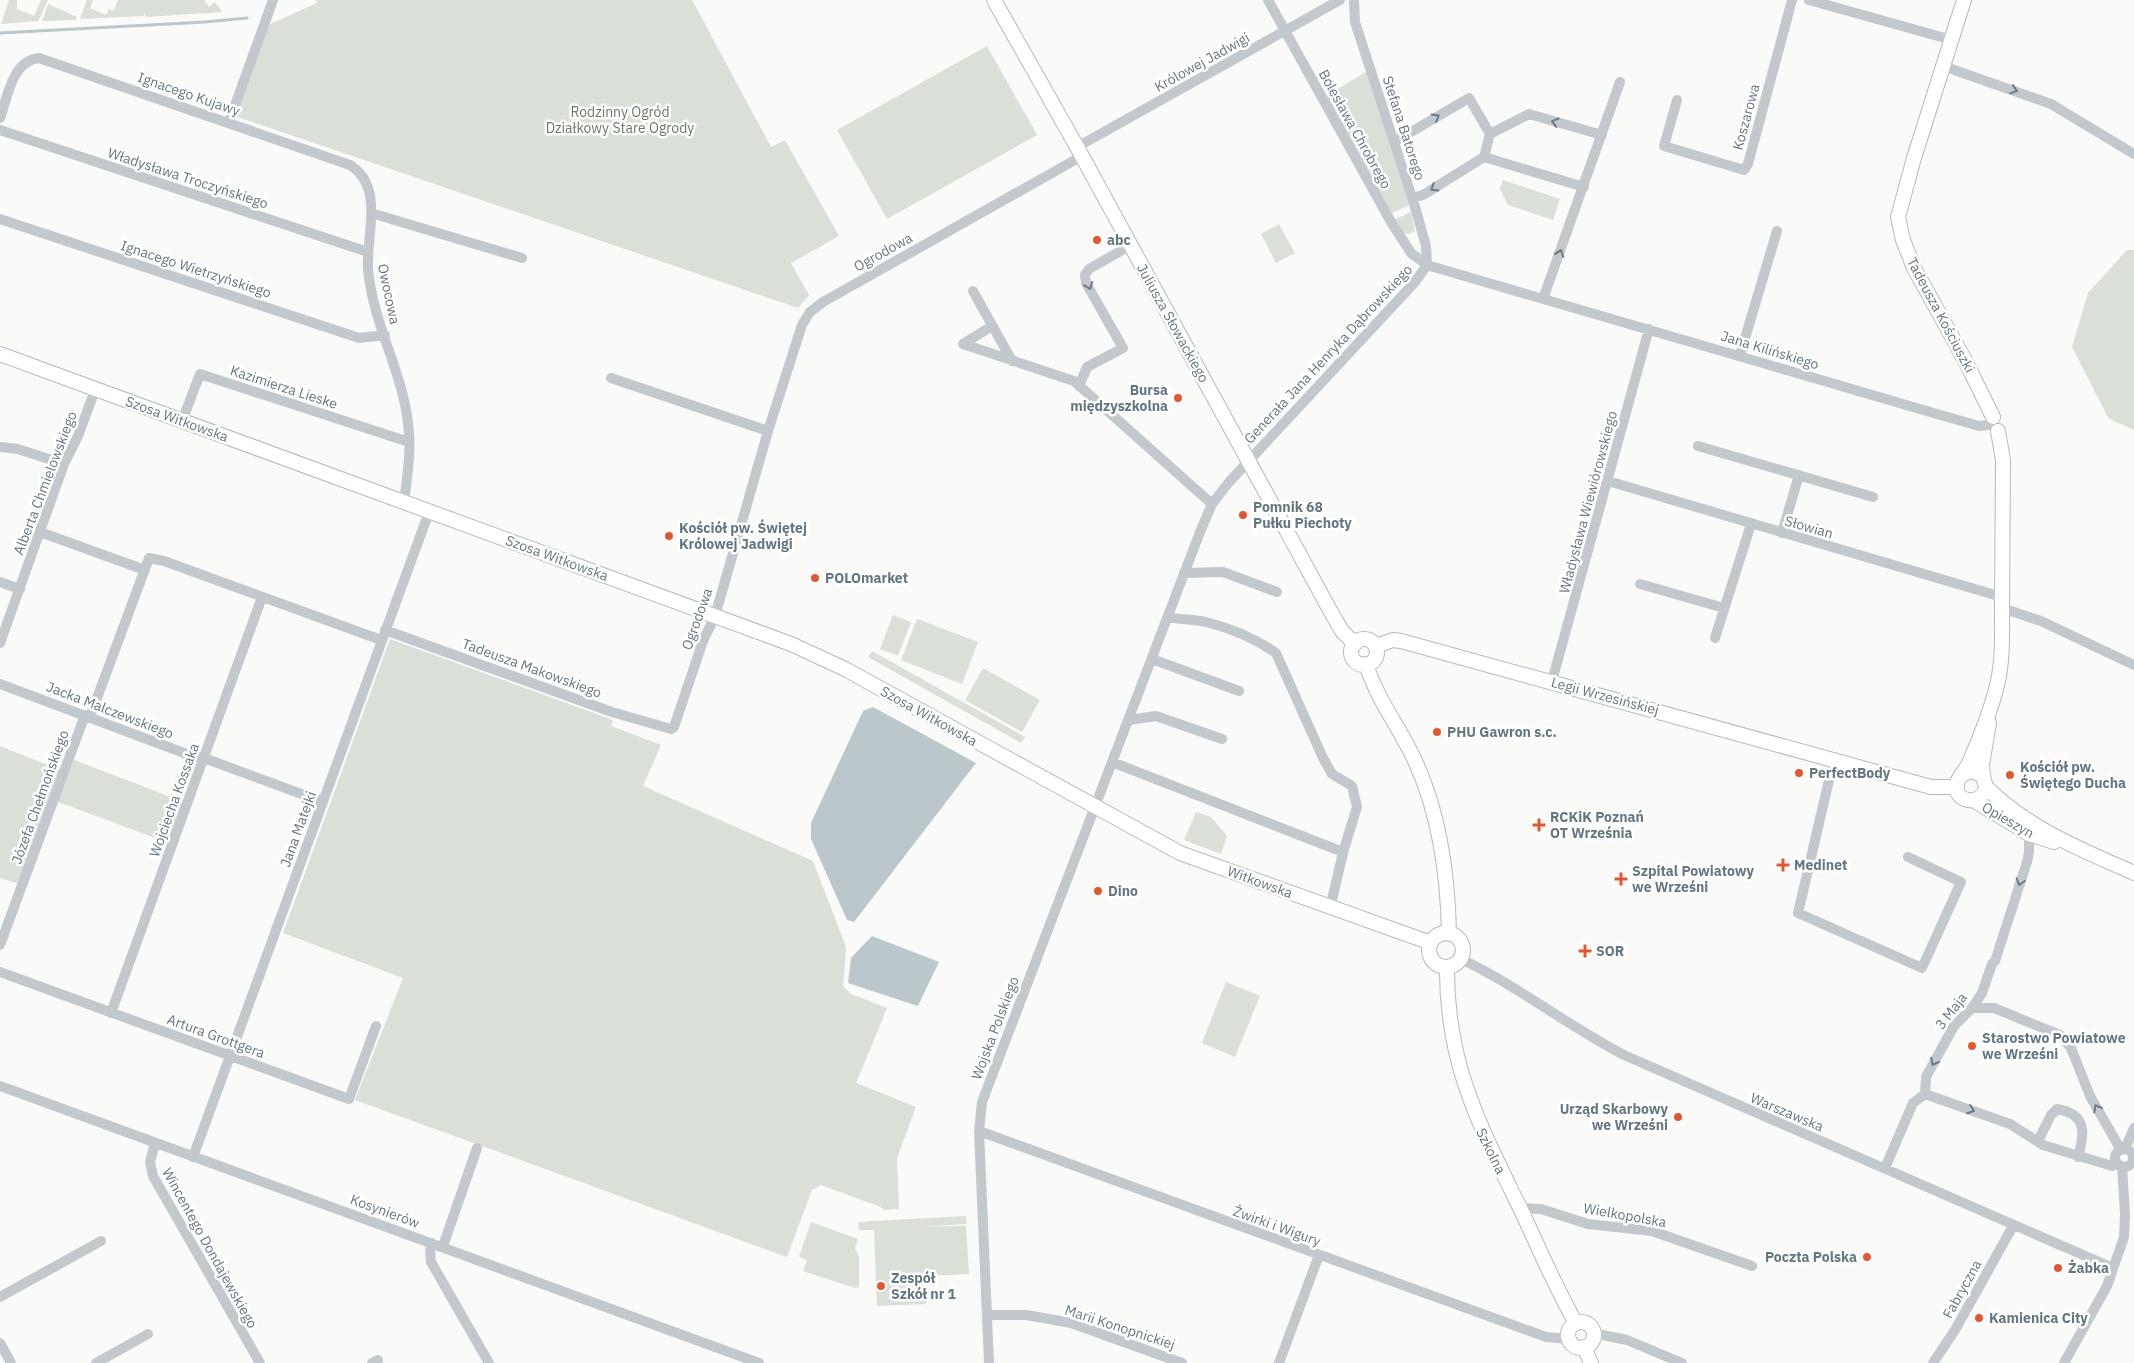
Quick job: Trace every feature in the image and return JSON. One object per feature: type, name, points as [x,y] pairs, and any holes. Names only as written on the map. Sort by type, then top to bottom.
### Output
[{"type":"street","points":[[229,122],[273,0]]},
{"type":"street","name":"Juliusza Słowackiego","points":[[994,0],[1080,152],[1342,631],[1354,644]]},
{"type":"street","name":"Bolesława Chrobrego","points":[[1268,0],[1391,222],[1411,253],[1427,265]]},
{"type":"street","name":"Królowej Jadwigi","points":[[1080,152],[1285,30],[1340,0]]},
{"type":"street","name":"Stefana Batorego","points":[[1354,0],[1355,22],[1412,198],[1426,246],[1427,265]]},
{"type":"street","name":"Koszarowa","points":[[1677,100],[1664,146],[1744,170],[1748,164],[1792,0]]},
{"type":"street","points":[[1809,0],[1952,40]]},
{"type":"street","name":"Tadeusza Kościuszki","points":[[1964,0],[1900,210],[1899,224],[1914,268],[1966,362],[1993,424],[2003,460],[2001,661],[1990,708],[1982,765],[1985,782]]},
{"type":"street","name":"Ignacego Kujawy","points":[[0,118],[17,70],[29,59],[39,58],[350,165],[359,170],[367,183],[371,213]]},
{"type":"street","points":[[1943,66],[2051,104],[2134,154]]},
{"type":"street","points":[[1543,299],[1620,82]]},
{"type":"street","points":[[1394,142],[1469,98],[1490,134],[1484,157],[1422,195],[1412,198]]},
{"type":"street","points":[[1490,134],[1529,114],[1602,135]]},
{"type":"street","name":"Władysława Troczyńskiego","points":[[0,130],[368,252]]},
{"type":"street","name":"Ogrodowa","points":[[671,728],[674,727],[704,641],[715,616],[768,431],[805,318],[814,307],[1080,152]]},
{"type":"street","points":[[1484,157],[1584,187]]},
{"type":"street","points":[[371,213],[522,258]]},
{"type":"street","name":"Owocowa","points":[[371,213],[368,252],[371,287],[406,407],[409,442],[404,503]]},
{"type":"street","name":"Ignacego Wietrzyńskiego","points":[[0,219],[359,338],[384,335]]},
{"type":"street","points":[[1740,355],[1777,232]]},
{"type":"street","points":[[1079,386],[1087,368],[1123,348],[1086,283],[1085,275],[1089,269],[1131,246]]},
{"type":"street","name":"Jana Kilińskiego","points":[[1427,265],[1979,426],[1993,424]]},
{"type":"street","name":"Generała Jana Henryka Dąbrowskiego","points":[[1248,462],[1415,282],[1427,265]]},
{"type":"street","points":[[973,291],[1012,361]]},
{"type":"street","points":[[992,326],[963,344],[1074,381],[1212,504]]},
{"type":"street","name":"Władysława Wiewiórowskiego","points":[[1552,681],[1649,329]]},
{"type":"street","name":"Szosa Witkowska","points":[[0,354],[792,644],[845,669],[1094,806]]},
{"type":"street","name":"Kazimierza Lieske","points":[[182,421],[200,374],[409,442]]},
{"type":"street","points":[[611,378],[768,431]]},
{"type":"street","name":"Alberta Chmielowskiego","points":[[0,643],[64,464],[78,436],[96,390]]},
{"type":"street","points":[[1698,446],[1872,497]]},
{"type":"street","points":[[0,447],[18,449],[64,464]]},
{"type":"street","name":"Wojska Polskiego","points":[[989,1363],[979,1131],[982,1102],[1094,806],[1212,504],[1248,462]]},
{"type":"street","points":[[1782,533],[1799,475]]},
{"type":"street","name":"Słowian","points":[[1608,481],[1782,533],[2002,603],[2134,665]]},
{"type":"street","name":"Jana Matejki","points":[[193,1157],[429,512]]},
{"type":"street","points":[[1715,638],[1751,524]]},
{"type":"street","points":[[40,532],[145,570]]},
{"type":"street","name":"Tadeusza Makowskiego","points":[[149,558],[164,561],[262,597],[383,635],[612,712],[671,728]]},
{"type":"street","name":"Józefa Chełmońskiego","points":[[0,945],[149,558]]},
{"type":"street","points":[[1184,573],[1223,572],[1277,592]]},
{"type":"street","points":[[0,582],[20,589]]},
{"type":"street","points":[[1640,584],[1724,608]]},
{"type":"street","name":"Wojciecha Kossaka","points":[[111,1013],[262,597]]},
{"type":"street","points":[[1168,617],[1183,621],[1207,622],[1262,643],[1276,653],[1332,774],[1352,786],[1356,795],[1357,806],[1343,852],[1330,908]]},
{"type":"street","points":[[1366,639],[1376,646],[1376,658],[1366,664],[1358,663],[1353,658],[1354,644],[1366,639]]},
{"type":"street","name":"Legii Wrzesińskiej","points":[[1376,646],[1393,640],[1401,641],[1552,681],[1931,787],[1960,780]]},
{"type":"street","points":[[1152,659],[1239,691]]},
{"type":"street","points":[[1366,664],[1380,698],[1402,735],[1425,785],[1439,836],[1445,875],[1448,934]]},
{"type":"street","name":"Jacka Malczewskiego","points":[[0,684],[192,756],[204,758],[323,802]]},
{"type":"street","name":"Tadeusza Kościuszki","points":[[1960,780],[1969,764],[1990,708]]},
{"type":"street","points":[[1129,720],[1156,716],[1222,739]]},
{"type":"street","points":[[1834,759],[1798,914],[1922,968],[1961,882],[1908,857]]},
{"type":"street","points":[[1112,762],[1343,852]]},
{"type":"street","points":[[1973,771],[1985,782],[1982,797],[1968,801],[1961,797],[1960,780],[1973,771]]},
{"type":"street","name":"Opieszyn","points":[[1985,782],[2002,802],[2049,834],[2134,873]]},
{"type":"street","name":"Opieszyn","points":[[1975,800],[2029,834],[2071,845]]},
{"type":"street","name":"Witkowska","points":[[1094,806],[1180,852],[1330,908],[1431,943]]},
{"type":"street","name":"3 Maja","points":[[1885,1168],[1913,1103],[1925,1094],[1926,1077],[1943,1046],[1961,1017],[1972,1008],[1982,993],[1992,964],[1995,961],[2029,852],[2029,834]]},
{"type":"street","points":[[1448,934],[1456,937],[1462,943],[1463,951],[1460,959],[1454,965],[1446,967],[1438,965],[1432,959],[1430,951],[1431,943],[1437,936],[1448,934]]},
{"type":"street","name":"Warszawska","points":[[1460,959],[1484,971],[1589,1036],[1624,1055],[2113,1268]]},
{"type":"street","name":"Szkolna","points":[[1446,967],[1449,1014],[1458,1066],[1480,1128],[1576,1323]]},
{"type":"street","name":"Artura Grottgera","points":[[0,972],[349,1100],[376,1026]]},
{"type":"street","points":[[1925,1094],[2010,1124],[2043,1145],[2078,1157],[2112,1166],[2128,1165],[2132,1160],[2132,1154],[2123,1150],[2090,1096],[2071,1048],[2060,1035],[1994,1008],[1972,1008]]},
{"type":"street","name":"Kosynierów","points":[[0,1086],[443,1246],[759,1363]]},
{"type":"street","points":[[2038,1142],[2051,1115],[2058,1109],[2067,1111],[2078,1118],[2083,1128],[2078,1157]]},
{"type":"street","points":[[2064,1363],[2093,1315],[2107,1286],[2124,1237],[2130,1213],[2120,1165],[2116,1156],[2123,1150],[2134,1128]]},
{"type":"street","name":"Żwirki i Wigury","points":[[979,1131],[1546,1337],[1568,1338]]},
{"type":"street","name":"Wincentego Dondajewskiego","points":[[155,1143],[150,1162],[153,1176],[260,1363]]},
{"type":"street","points":[[443,1246],[477,1148]]},
{"type":"street","name":"Wielkopolska","points":[[1520,1208],[1541,1209],[1588,1224],[1652,1231],[1752,1266]]},
{"type":"street","name":"Fabryczna","points":[[1933,1363],[1955,1330],[2013,1226]]},
{"type":"street","points":[[0,1296],[101,1241]]},
{"type":"street","points":[[432,1243],[430,1251],[431,1262],[489,1363]]},
{"type":"street","points":[[1280,1363],[1319,1255]]},
{"type":"street","name":"Marii Konopnickiej","points":[[988,1314],[1026,1315],[1071,1323],[1182,1363]]},
{"type":"street","points":[[1593,1333],[1590,1343],[1584,1347],[1574,1346],[1568,1338],[1569,1329],[1576,1323],[1586,1323],[1593,1333],[1627,1340],[1682,1363]]},
{"type":"street","points":[[96,1363],[148,1334]]},
{"type":"street","points":[[0,1343],[11,1363]]},
{"type":"street","points":[[1584,1347],[1591,1363]]},
{"type":"green space","points":[[9,0],[17,0],[17,9],[34,16],[41,0],[48,0],[38,21],[1,24]]},
{"type":"green space","points":[[87,0],[93,0],[90,8],[106,15],[109,9],[113,11],[118,0],[204,0],[209,7],[215,2],[222,12],[146,17],[144,13],[144,16],[81,19]]},
{"type":"green space","name":"Rodzinny Ogród Działkowy Stare Ogrody","points":[[316,0],[692,0],[771,147],[785,140],[839,236],[791,263],[809,295],[798,308],[235,116],[268,25],[317,3]]},
{"type":"green space","points":[[48,4],[77,17],[76,20],[42,21]]},
{"type":"green space","points":[[987,46],[1037,135],[887,219],[837,130]]},
{"type":"green space","points":[[1366,72],[1409,205],[1392,213],[1326,96]]},
{"type":"green space","points":[[1503,180],[1560,199],[1553,220],[1508,205],[1500,189]]},
{"type":"green space","points":[[1411,212],[1415,231],[1410,234],[1403,233],[1395,219]]},
{"type":"green space","points":[[1279,224],[1295,253],[1276,263],[1261,234]]},
{"type":"green space","points":[[2127,250],[2134,250],[2134,430],[2109,419],[2072,347],[2088,293]]},
{"type":"green space","points":[[893,615],[911,622],[898,656],[880,649]]},
{"type":"green space","points":[[917,619],[978,642],[962,684],[901,660]]},
{"type":"green space","points":[[390,639],[613,720],[611,726],[661,745],[643,786],[813,861],[846,947],[843,986],[851,994],[887,1008],[856,1083],[916,1107],[897,1158],[899,1209],[884,1210],[881,1207],[821,1185],[812,1190],[787,1257],[355,1100],[403,978],[283,933]]},
{"type":"green space","points":[[872,651],[1025,737],[1021,743],[868,657]]},
{"type":"green space","points":[[983,668],[1040,700],[1022,732],[965,700]]},
{"type":"green space","points":[[0,746],[60,770],[19,884],[0,878]]},
{"type":"green space","points":[[74,760],[184,802],[169,843],[58,802]]},
{"type":"green space","points":[[1196,812],[1211,817],[1227,836],[1221,854],[1184,840]]},
{"type":"green space","points":[[1226,982],[1260,996],[1235,1057],[1202,1043]]},
{"type":"green space","points":[[966,1216],[967,1224],[918,1227],[966,1226],[969,1274],[925,1276],[926,1304],[877,1306],[874,1230],[859,1230],[858,1222]]},
{"type":"green space","points":[[811,1222],[858,1239],[855,1248],[859,1257],[859,1287],[855,1288],[803,1271],[807,1260],[799,1257]]},
{"type":"shaded area","points":[[873,707],[976,763],[854,922],[847,920],[811,839],[811,823],[863,711]]},
{"type":"shaded area","points":[[872,936],[939,962],[918,1006],[848,983],[851,958]]},
{"type":"waterway","points":[[0,33],[247,18]]},
{"type":"place","name":"abc","points":[[1097,240]]},
{"type":"place","name":"Bursa międzyszkolna","points":[[1178,398]]},
{"type":"place","name":"Pomnik 68 Pułku Piechoty","points":[[1243,515]]},
{"type":"place","name":"Kościół pw. Świętej Królowej Jadwigi","points":[[669,536]]},
{"type":"place","name":"POLOmarket","points":[[815,578]]},
{"type":"place","name":"PHU Gawron s.c.","points":[[1437,732]]},
{"type":"place","name":"PerfectBody","points":[[1799,773]]},
{"type":"place","name":"Kościół pw. Świętego Ducha","points":[[2010,775]]},
{"type":"place","name":"RCKiK Poznań OT Września","points":[[1539,825]]},
{"type":"place","name":"Medinet","points":[[1783,865]]},
{"type":"place","name":"Szpital Powiatowy we Wrześni","points":[[1621,879]]},
{"type":"place","name":"Dino","points":[[1098,891]]},
{"type":"place","name":"SOR","points":[[1585,951]]},
{"type":"place","name":"Starostwo Powiatowe we Wrześni","points":[[1972,1046]]},
{"type":"place","name":"Urząd Skarbowy we Wrześni","points":[[1678,1117]]},
{"type":"place","name":"Poczta Polska","points":[[1867,1257]]},
{"type":"place","name":"Żabka","points":[[2058,1268]]},
{"type":"place","name":"Zespół Szkół nr 1","points":[[881,1286]]},
{"type":"place","name":"Kamienica City","points":[[1979,1318]]}]
